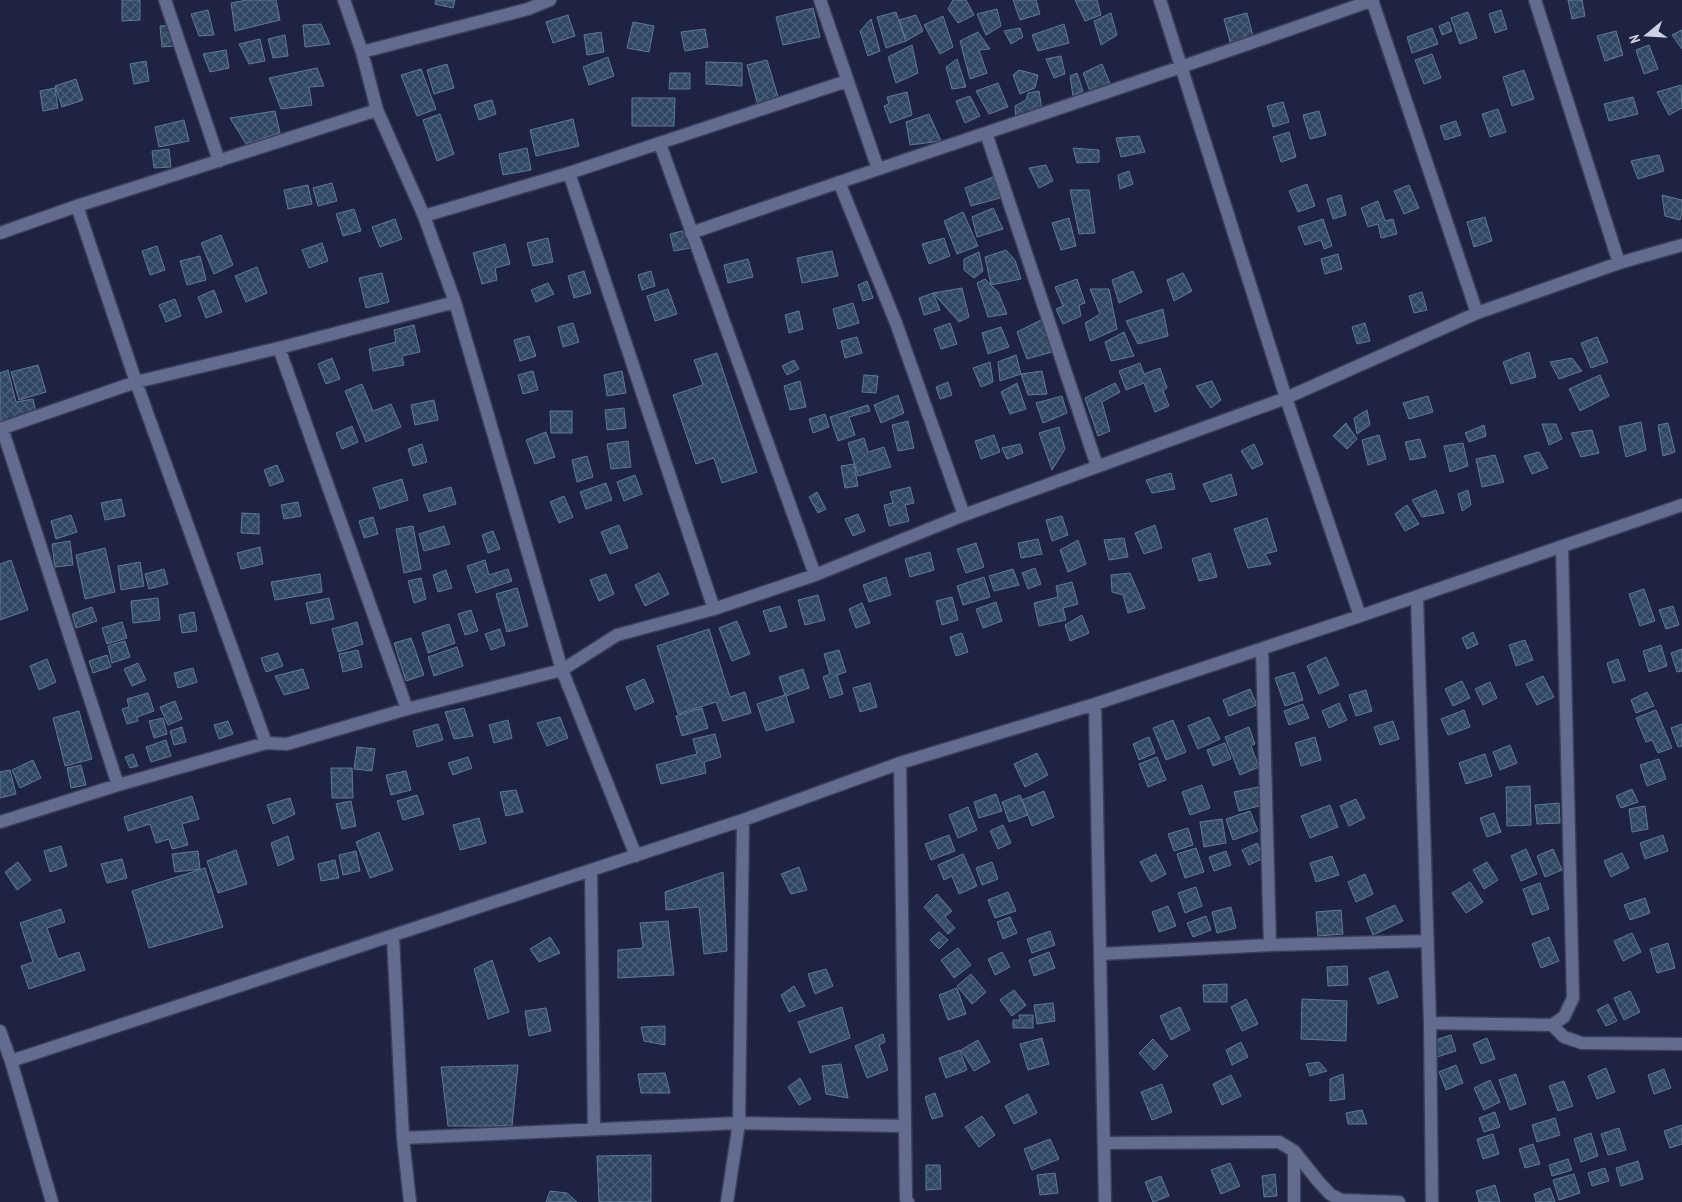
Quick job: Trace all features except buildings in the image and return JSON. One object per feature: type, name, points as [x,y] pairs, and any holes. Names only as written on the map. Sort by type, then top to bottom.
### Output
[{"type":"street","points":[[164,0],[219,161]]},
{"type":"street","points":[[344,0],[362,52],[377,110],[424,216],[455,302],[562,670],[636,856]]},
{"type":"street","points":[[362,52],[526,4],[550,0]]},
{"type":"street","points":[[1160,0],[1286,398],[1360,616]]},
{"type":"street","points":[[691,233],[1182,67],[1372,0],[1477,314]]},
{"type":"street","points":[[1535,0],[1619,263]]},
{"type":"street","points":[[822,1],[847,81],[878,169]]},
{"type":"street","points":[[424,216],[660,144],[847,81]]},
{"type":"street","points":[[0,233],[77,206],[377,110]]},
{"type":"street","points":[[986,133],[1098,466]]},
{"type":"street","points":[[660,144],[814,575]]},
{"type":"street","points":[[569,173],[714,609]]},
{"type":"street","points":[[839,182],[896,323],[964,515]]},
{"type":"street","points":[[77,206],[136,382],[266,744]]},
{"type":"street","points":[[0,822],[118,785],[266,744],[288,744],[407,709],[562,670],[617,635],[714,609],[814,575],[964,515],[1286,398],[1477,314],[1619,263],[1682,245]]},
{"type":"street","points":[[118,785],[1,428],[136,382],[279,348],[455,302]]},
{"type":"street","points":[[279,348],[407,709]]},
{"type":"street","points":[[11,1061],[636,856],[743,820],[900,763],[1095,704],[1262,649],[1682,505]]},
{"type":"street","points":[[1430,1023],[1552,1025],[1564,1017],[1573,998],[1562,547]]},
{"type":"street","points":[[1417,597],[1430,1023],[1432,1202]]},
{"type":"street","points":[[1262,649],[1270,945]]},
{"type":"street","points":[[1095,704],[1105,1202]]},
{"type":"street","points":[[900,763],[906,1198],[908,1202]]},
{"type":"street","points":[[727,1202],[739,1123],[743,820]]},
{"type":"street","points":[[591,870],[594,1129]]},
{"type":"street","points":[[393,937],[404,1138],[410,1202]]},
{"type":"street","points":[[1100,954],[1270,945],[1427,941]]},
{"type":"street","points":[[1552,1025],[1564,1037],[1582,1043],[1682,1044]]},
{"type":"street","points":[[0,1031],[11,1061],[51,1202]]},
{"type":"street","points":[[404,1138],[739,1123],[905,1126]]},
{"type":"street","points":[[1104,1143],[1279,1142],[1294,1151],[1330,1194],[1342,1200],[1399,1202]]},
{"type":"street","points":[[1294,1151],[1294,1202]]}]
